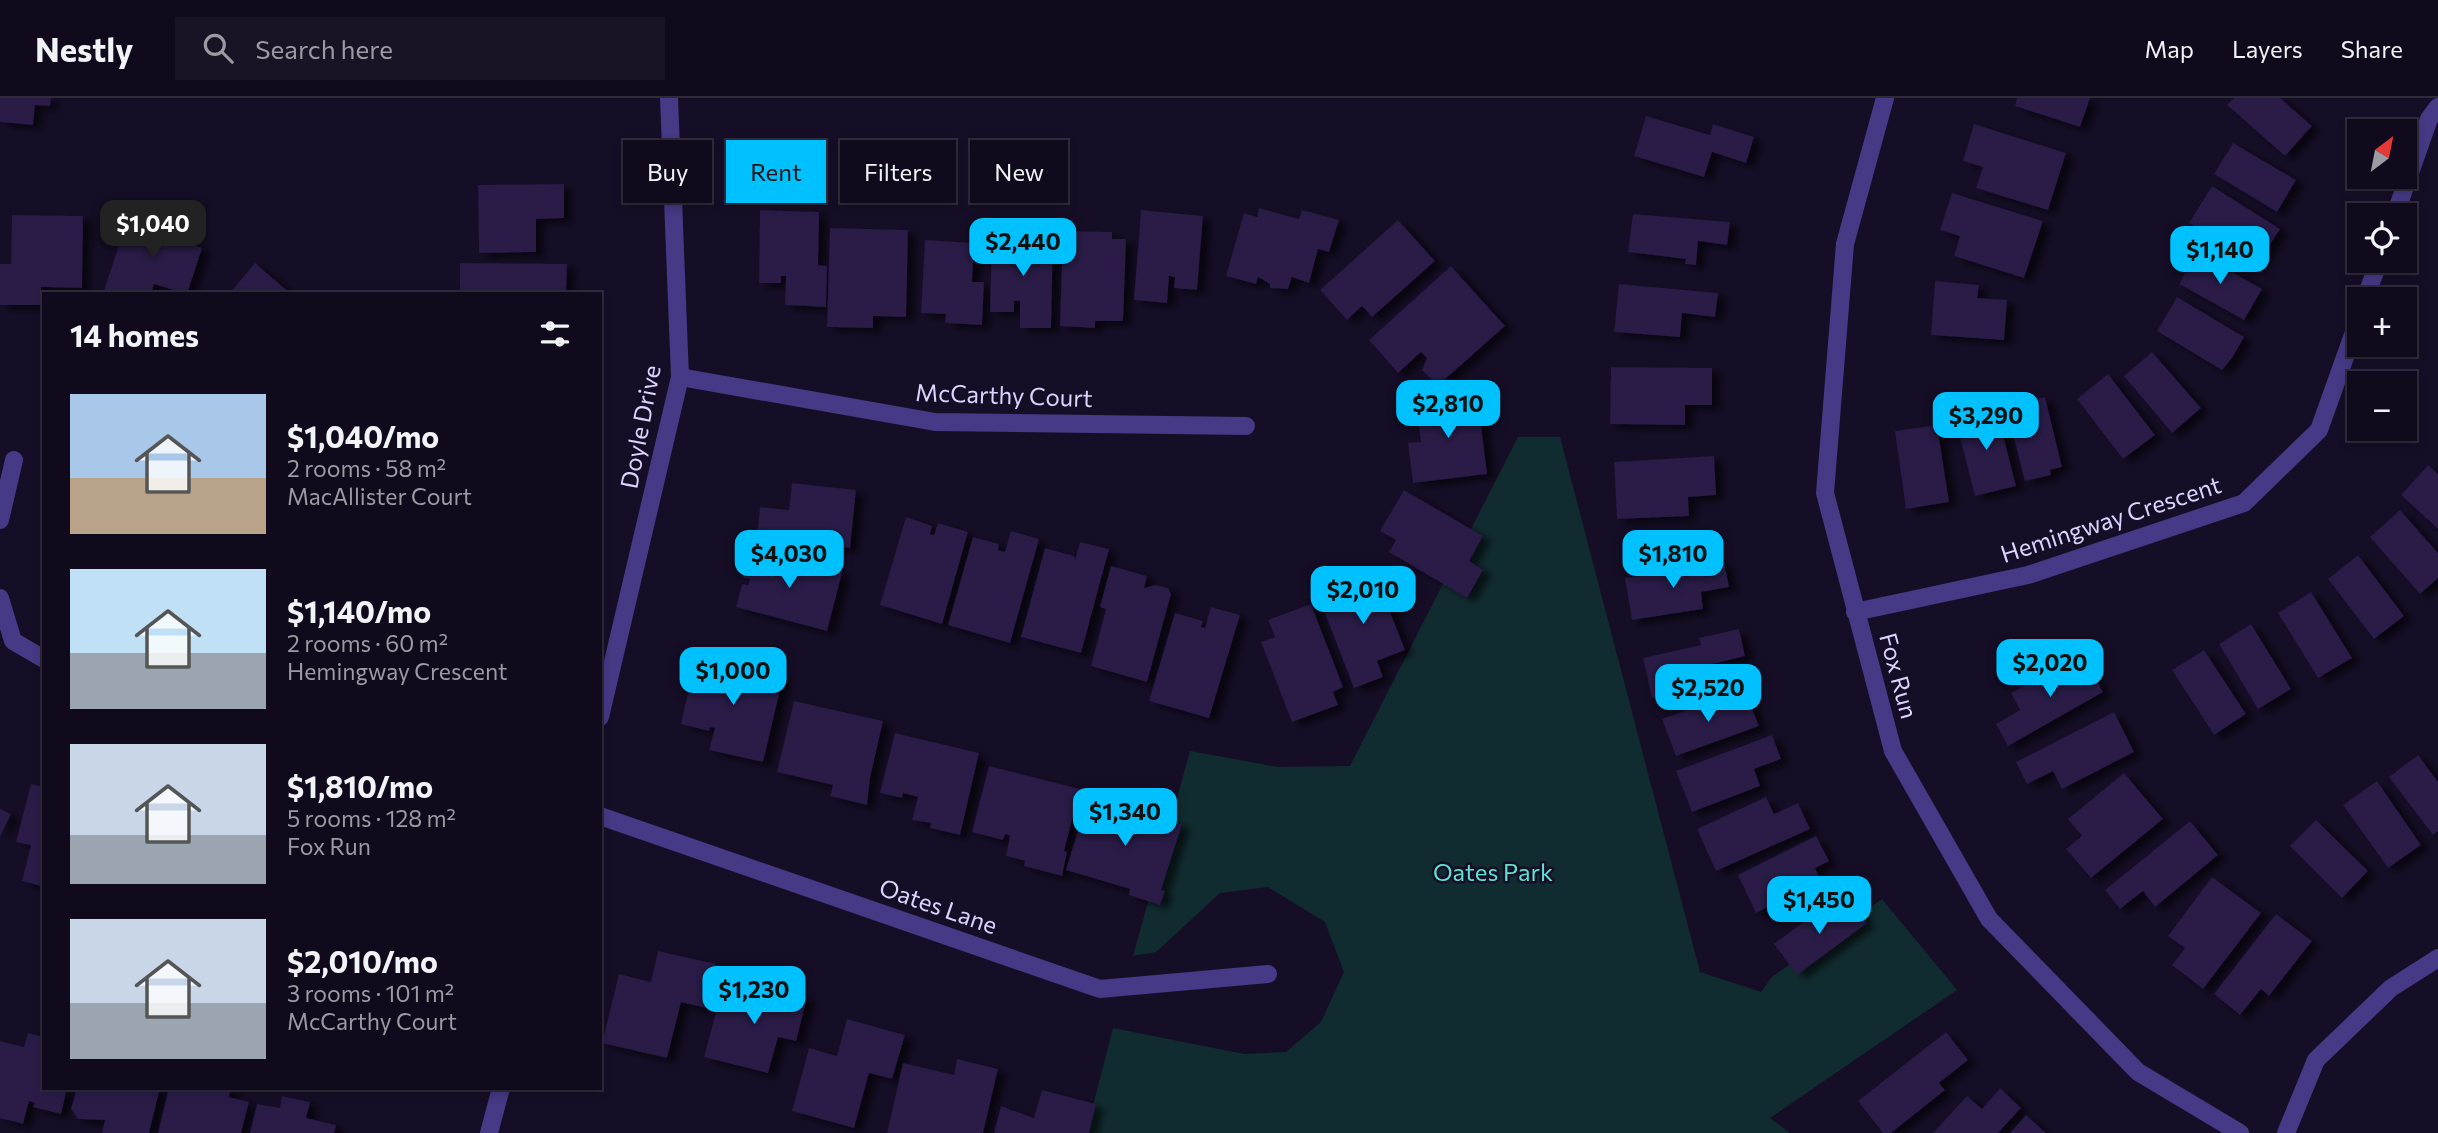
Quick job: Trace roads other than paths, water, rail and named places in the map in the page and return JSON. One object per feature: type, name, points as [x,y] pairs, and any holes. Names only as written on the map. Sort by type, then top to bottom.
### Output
[{"type":"street","name":"Doyle Drive","points":[[602,708],[680,377],[669,98]]},
{"type":"street","name":"Fox Run","points":[[1885,98],[1845,244],[1825,494],[1854,612],[1893,751],[1989,919],[2138,1072],[2240,1133]]},
{"type":"street","points":[[2399,203],[2429,119],[2438,107]]},
{"type":"street","name":"Hemingway Crescent","points":[[1854,612],[2028,575],[2244,503],[2319,430],[2347,352]]},
{"type":"street","name":"McCarthy Court","points":[[680,377],[935,422],[1245,426]]},
{"type":"street","points":[[0,520],[14,460]]},
{"type":"street","points":[[0,598],[13,641],[42,658]]},
{"type":"street","name":"Oates Lane","points":[[602,817],[1100,989],[1268,974]]},
{"type":"street","points":[[2286,1133],[2316,1060],[2392,988],[2438,958]]},
{"type":"street","points":[[489,1133],[500,1090]]},
{"type":"park label","name":"Oates Park","points":[[1493,873]]}]
